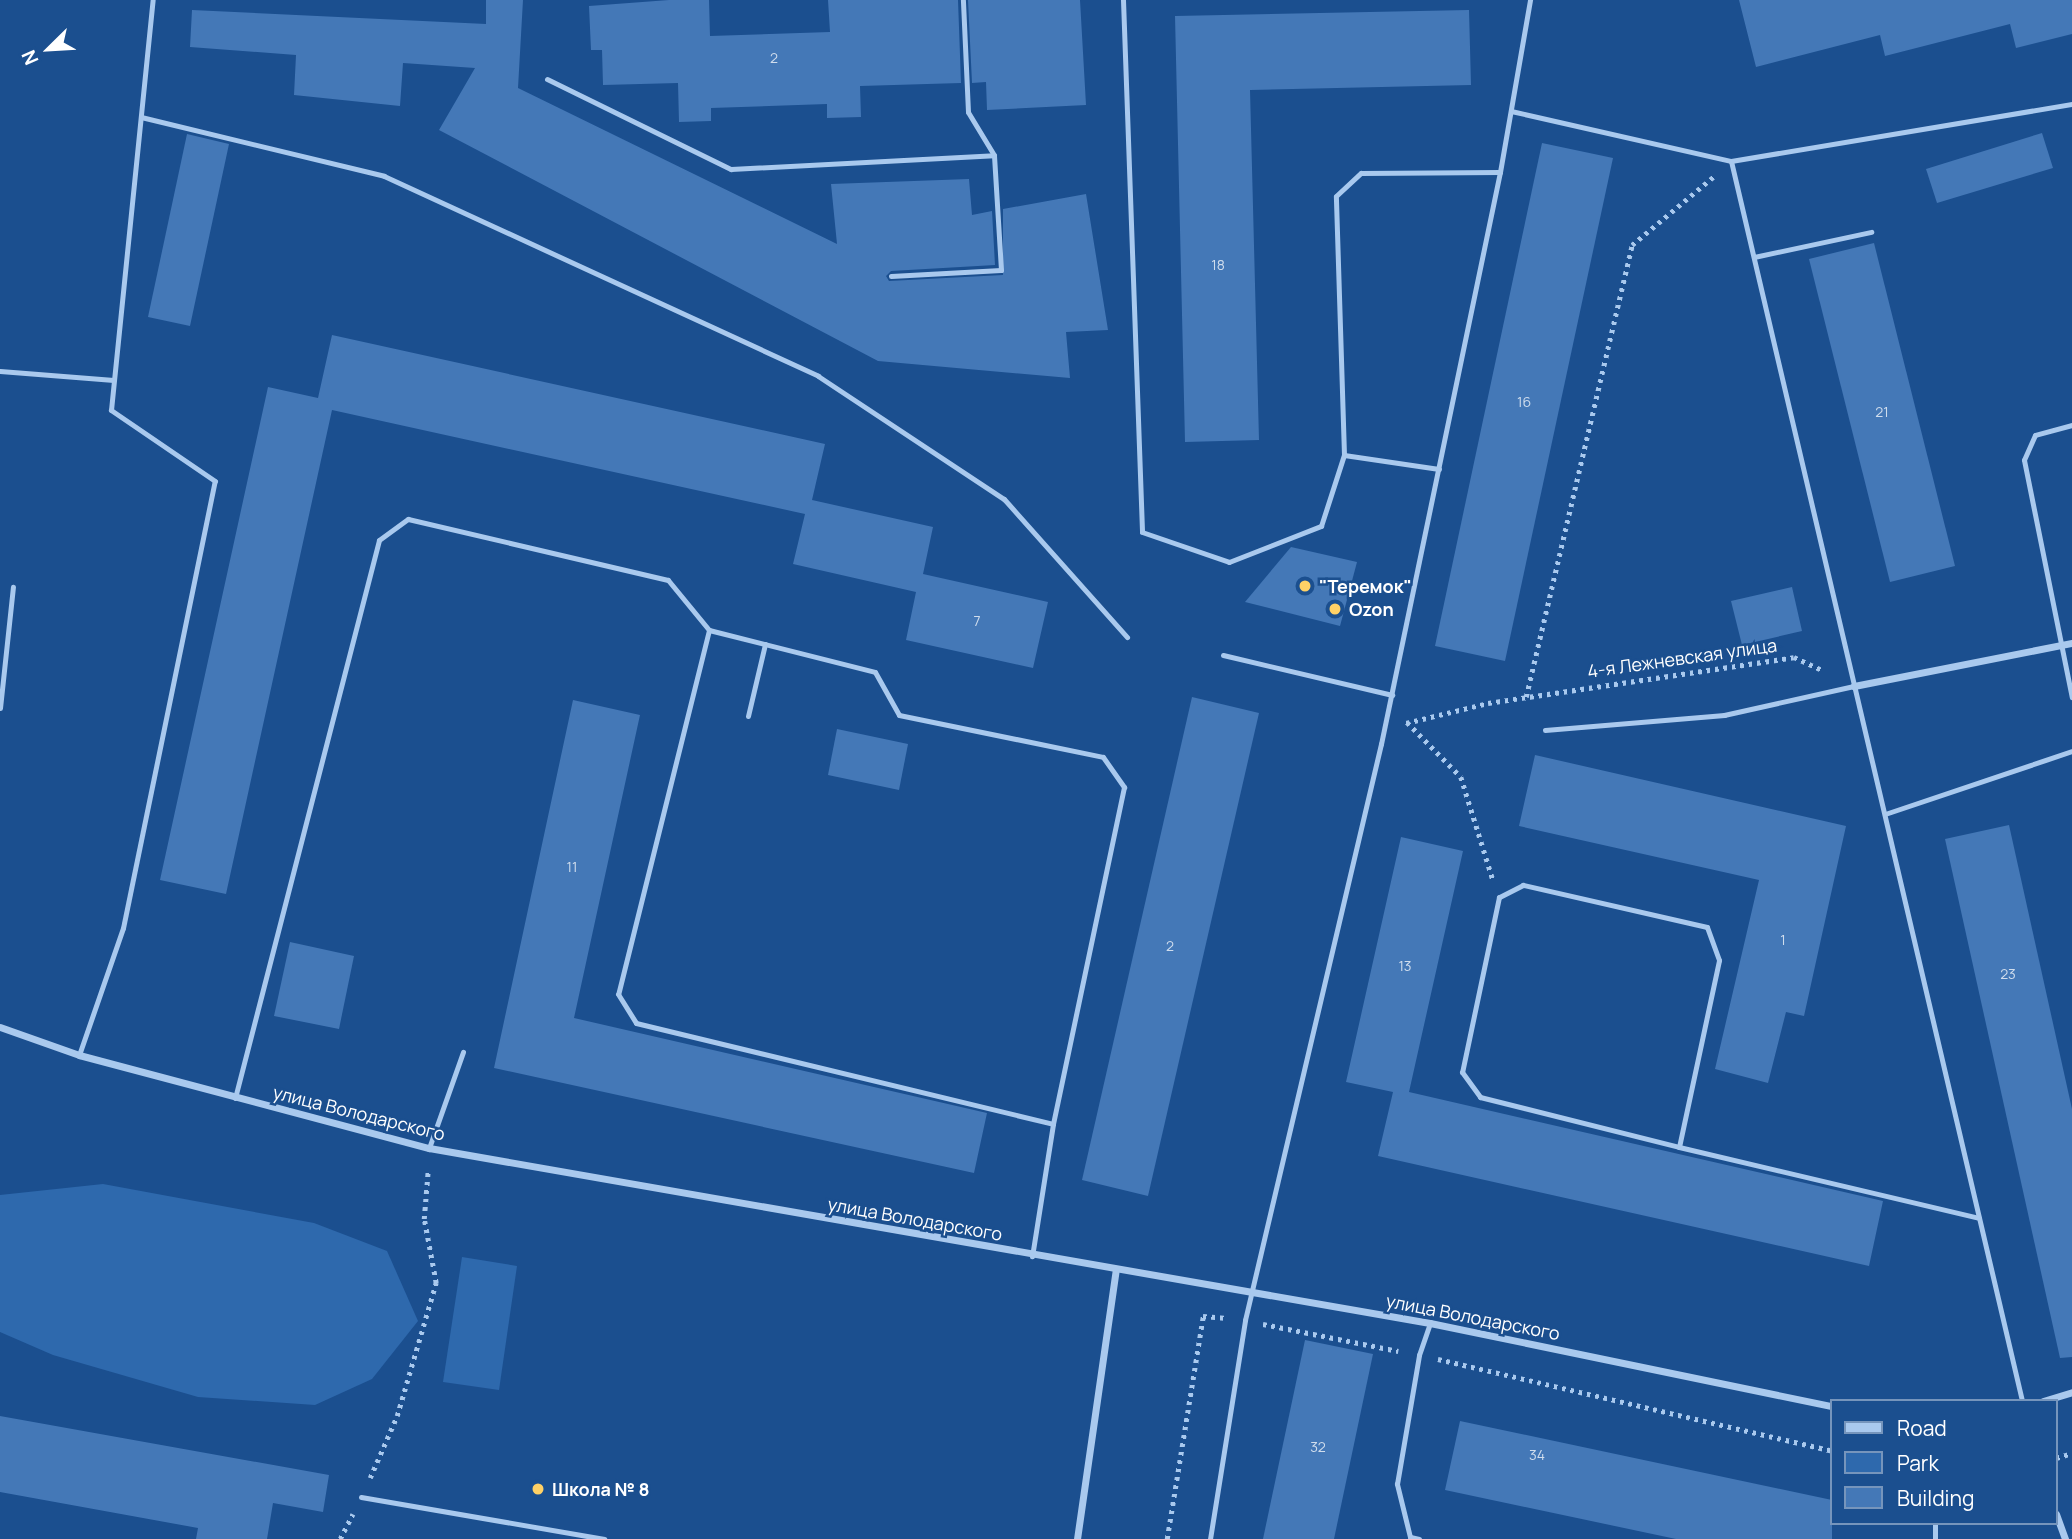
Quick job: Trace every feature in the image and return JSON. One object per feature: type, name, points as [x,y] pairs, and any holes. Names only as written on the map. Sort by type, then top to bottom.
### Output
[{"type":"street","points":[[1854,686],[2072,643]]},
{"type":"street","name":"улица Володарского","points":[[0,1027],[79,1055],[429,1148],[1032,1256],[1253,1291],[1430,1323],[1830,1406]]},
{"type":"street","points":[[1077,1539],[1116,1270]]},
{"type":"street","points":[[2049,1399],[2072,1392]]},
{"type":"street","points":[[2058,1520],[2065,1539]]},
{"type":"lane","points":[[79,1055],[123,928],[215,481],[111,410],[153,0]]},
{"type":"lane","points":[[891,276],[1001,270],[994,155],[968,112],[963,0]]},
{"type":"lane","points":[[1123,0],[1142,532],[1229,562],[1321,526],[1344,455],[1336,196],[1361,173],[1500,172]]},
{"type":"lane","points":[[1210,1539],[1253,1291],[1392,695],[1500,172],[1530,0]]},
{"type":"lane","points":[[547,79],[731,169],[994,155]]},
{"type":"lane","points":[[1511,111],[1731,161],[2072,104]]},
{"type":"lane","points":[[141,117],[384,176],[818,376],[1004,499],[1127,637]]},
{"type":"lane","points":[[1731,161],[2022,1399]]},
{"type":"lane","points":[[1754,257],[1871,232]]},
{"type":"lane","points":[[0,371],[114,380]]},
{"type":"lane","points":[[2072,425],[2035,435],[2024,460],[2072,697]]},
{"type":"lane","points":[[1344,455],[1439,469]]},
{"type":"lane","points":[[235,1098],[379,540],[408,519],[668,580],[709,630],[875,672],[899,715],[1103,757],[1124,787],[1053,1124],[1032,1256]]},
{"type":"lane","points":[[0,708],[13,587]]},
{"type":"lane","points":[[709,630],[618,994],[636,1023],[1053,1124]]},
{"type":"lane","points":[[748,716],[765,644]]},
{"type":"lane","points":[[1223,655],[1392,695]]},
{"type":"lane","points":[[1545,730],[1724,715],[1854,686]]},
{"type":"lane","points":[[1885,814],[2072,751]]},
{"type":"lane","points":[[1679,1147],[1719,960],[1707,928],[1523,885],[1499,897],[1462,1072],[1480,1097],[1679,1147],[1979,1218]]},
{"type":"lane","points":[[429,1148],[463,1052]]},
{"type":"lane","points":[[1419,1539],[1410,1538],[1397,1484],[1419,1355],[1430,1323]]},
{"type":"lane","points":[[361,1497],[604,1539]]},
{"type":"path","points":[[1526,697],[1632,245],[1731,161]]},
{"type":"path","name":"4-я Лежневская улица","points":[[1381,744],[1407,722],[1526,697],[1794,657],[1854,686]]},
{"type":"path","points":[[1407,722],[1461,777],[1499,897]]},
{"type":"path","points":[[361,1497],[397,1416],[436,1283],[424,1219],[429,1148]]},
{"type":"green space","points":[[103,1184],[314,1223],[387,1251],[418,1321],[372,1379],[315,1405],[198,1397],[53,1355],[0,1332],[0,1195]]},
{"type":"green space","points":[[462,1257],[517,1266],[499,1390],[443,1382]]},
{"type":"building","points":[[486,0],[523,0],[518,88],[837,244],[831,184],[969,179],[972,215],[992,211],[995,265],[891,271],[886,276],[889,281],[1003,275],[1003,209],[1086,194],[1108,330],[1066,332],[1070,378],[878,361],[439,130],[475,68],[403,63],[400,106],[294,95],[296,55],[190,47],[192,10],[486,24]]},
{"type":"building","points":[[709,0],[710,36],[830,32],[828,0],[958,0],[961,83],[860,86],[861,117],[827,118],[827,104],[711,108],[711,121],[679,122],[678,83],[603,85],[602,50],[591,50],[589,6]]},
{"type":"building","points":[[968,0],[1080,0],[1086,105],[987,110],[986,82],[972,83]]},
{"type":"building","points":[[1739,0],[2072,0],[2072,34],[2016,48],[2010,24],[1885,56],[1880,35],[1756,67]]},
{"type":"building","points":[[1469,10],[1471,85],[1250,90],[1259,440],[1185,442],[1175,16]]},
{"type":"building","points":[[2042,133],[2053,168],[1937,203],[1926,169]]},
{"type":"building","points":[[187,134],[229,144],[190,326],[148,317]]},
{"type":"building","points":[[1542,143],[1613,158],[1505,661],[1435,646]]},
{"type":"building","points":[[1874,243],[1955,566],[1890,582],[1809,259]]},
{"type":"building","points":[[332,335],[825,444],[812,500],[933,527],[923,574],[1048,602],[1033,668],[906,640],[916,592],[793,564],[805,514],[332,410],[226,894],[160,880],[268,387],[318,398]]},
{"type":"building","points":[[1291,547],[1357,562],[1340,626],[1245,602]]},
{"type":"building","points":[[1792,587],[1802,631],[1742,645],[1731,601]]},
{"type":"building","points":[[1192,697],[1259,713],[1148,1196],[1082,1180]]},
{"type":"building","points":[[573,700],[640,715],[574,1018],[987,1113],[974,1173],[494,1068]]},
{"type":"building","points":[[837,729],[908,744],[899,790],[828,775]]},
{"type":"building","points":[[1535,755],[1846,826],[1804,1016],[1786,1012],[1768,1083],[1715,1069],[1759,880],[1519,826]]},
{"type":"building","points":[[2009,825],[2072,1109],[2072,1357],[2060,1358],[1945,839]]},
{"type":"building","points":[[1401,837],[1463,851],[1409,1092],[1883,1201],[1869,1266],[1378,1156],[1393,1092],[1346,1082]]},
{"type":"building","points":[[290,942],[354,956],[339,1029],[274,1016]]},
{"type":"building","points":[[1305,1340],[1373,1354],[1334,1539],[1263,1539]]},
{"type":"building","points":[[0,1416],[329,1475],[323,1512],[273,1503],[267,1539],[196,1539],[198,1528],[0,1492]]},
{"type":"building","points":[[1460,1421],[1830,1500],[1832,1539],[1676,1539],[1445,1490]]},
{"type":"place","name":"\"Теремок\"","points":[[1305,586]]},
{"type":"place","name":"Ozon","points":[[1335,609]]},
{"type":"place","name":"Школа № 8","points":[[538,1489]]}]
